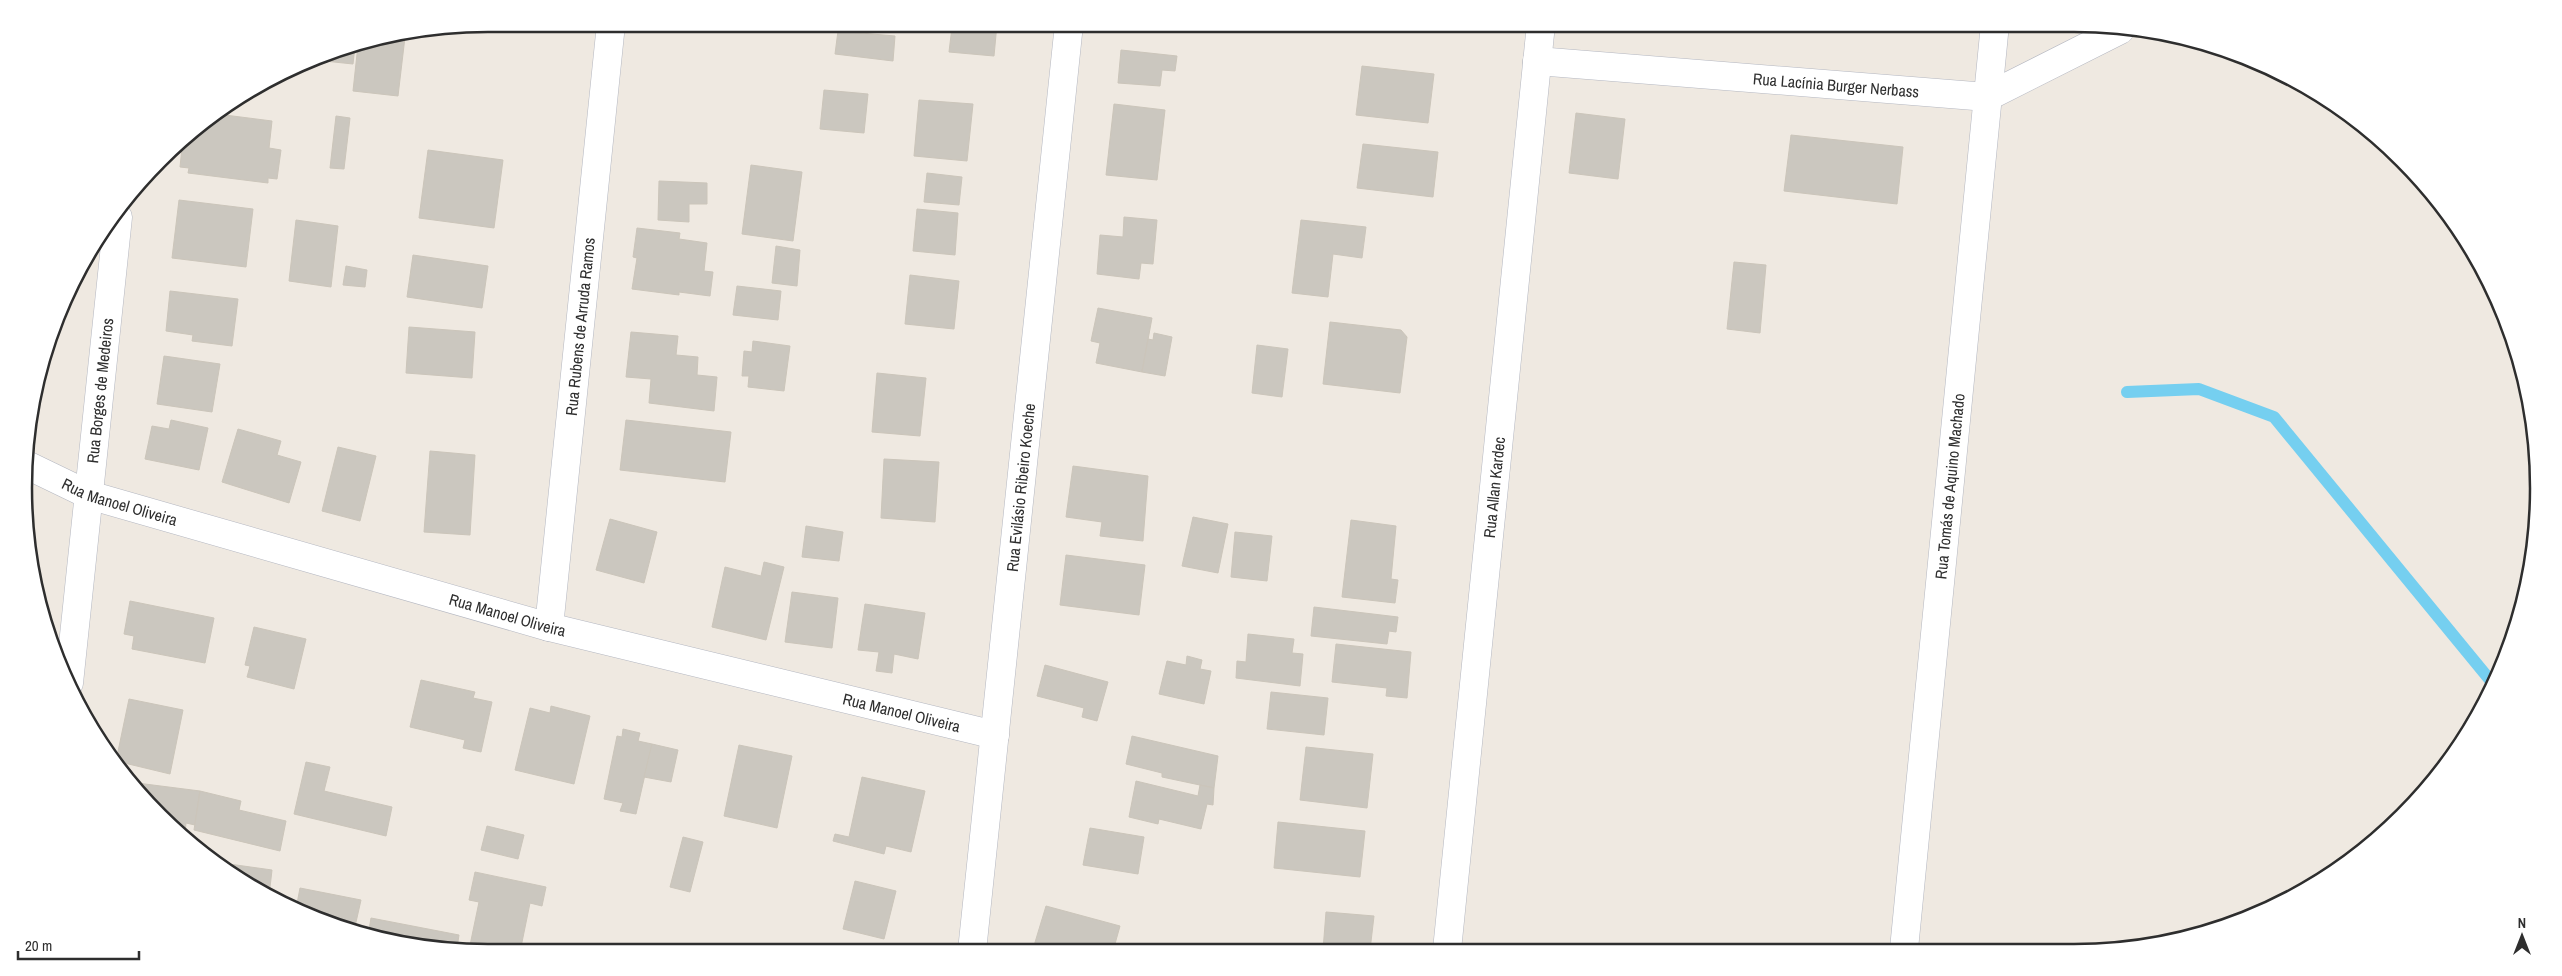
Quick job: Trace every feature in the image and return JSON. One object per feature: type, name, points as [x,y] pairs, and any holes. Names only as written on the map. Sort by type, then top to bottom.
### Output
[{"type":"street","name":"Rua Rubens de Arruda Ramos","points":[[549,628],[610,32]]},
{"type":"street","name":"Rua Evilásio Ribeiro Koeche","points":[[973,944],[1068,32]]},
{"type":"street","name":"Rua Allan Kardec","points":[[1448,944],[1540,32]]},
{"type":"street","name":"Rua Tomás de Aquino Machado","points":[[1904,944],[1993,32]]},
{"type":"street","points":[[1987,97],[2112,34]]},
{"type":"street","name":"Rua Lacínia Burger Nerbass","points":[[1537,61],[1987,97]]},
{"type":"street","name":"Rua Borges de Medeiros","points":[[70,668],[117,224]]},
{"type":"street","name":"Rua Manoel Oliveira","points":[[33,468],[89,494],[549,628],[995,735]]},
{"type":"building","points":[[838,32],[895,36],[893,61],[835,54]]},
{"type":"building","points":[[951,32],[996,32],[994,56],[949,52]]},
{"type":"building","points":[[405,40],[398,96],[353,91],[357,52]]},
{"type":"building","points":[[1121,50],[1177,56],[1175,71],[1162,70],[1160,86],[1118,83]]},
{"type":"building","points":[[354,53],[353,64],[329,62]]},
{"type":"building","points":[[1362,66],[1434,74],[1428,123],[1356,115]]},
{"type":"building","points":[[824,90],[868,94],[864,133],[820,129]]},
{"type":"building","points":[[919,100],[973,104],[967,161],[914,156]]},
{"type":"building","points":[[1114,104],[1165,110],[1157,180],[1106,175]]},
{"type":"building","points":[[1576,113],[1625,119],[1618,179],[1569,173]]},
{"type":"building","points":[[227,115],[272,121],[269,148],[281,150],[277,179],[268,178],[268,183],[188,173],[189,168],[180,167],[182,152]]},
{"type":"building","points":[[336,116],[350,118],[344,169],[330,168]]},
{"type":"building","points":[[1791,135],[1903,147],[1897,204],[1784,191]]},
{"type":"building","points":[[1363,144],[1438,152],[1433,197],[1357,188]]},
{"type":"building","points":[[428,150],[503,160],[494,228],[419,218]]},
{"type":"building","points":[[751,165],[802,172],[793,241],[742,234]]},
{"type":"building","points":[[927,173],[962,177],[959,205],[924,202]]},
{"type":"building","points":[[659,181],[707,183],[707,204],[689,204],[689,222],[658,220]]},
{"type":"building","points":[[179,200],[253,209],[246,267],[172,258]]},
{"type":"building","points":[[917,209],[958,213],[955,255],[913,251]]},
{"type":"building","points":[[1124,217],[1157,220],[1153,264],[1141,263],[1139,279],[1097,274],[1100,235],[1123,237]]},
{"type":"building","points":[[296,220],[338,226],[331,287],[289,281]]},
{"type":"building","points":[[1301,220],[1366,227],[1362,258],[1333,254],[1328,297],[1292,293]]},
{"type":"building","points":[[637,228],[680,233],[679,239],[707,243],[704,271],[713,272],[710,296],[679,292],[679,295],[632,289],[637,258],[633,257]]},
{"type":"building","points":[[776,246],[800,250],[797,286],[772,283]]},
{"type":"building","points":[[413,255],[488,266],[482,308],[407,297]]},
{"type":"building","points":[[1734,262],[1766,265],[1760,333],[1727,329]]},
{"type":"building","points":[[346,266],[367,270],[365,287],[343,285]]},
{"type":"building","points":[[910,275],[959,281],[954,329],[905,324]]},
{"type":"building","points":[[737,286],[781,291],[778,320],[733,315]]},
{"type":"building","points":[[170,291],[238,299],[232,346],[192,341],[193,335],[166,331]]},
{"type":"building","points":[[1098,308],[1152,318],[1142,372],[1096,363],[1100,343],[1091,341]]},
{"type":"building","points":[[1330,322],[1401,330],[1407,337],[1400,393],[1323,384]]},
{"type":"building","points":[[409,327],[475,332],[472,378],[406,373]]},
{"type":"building","points":[[631,332],[678,336],[676,355],[698,357],[697,375],[717,377],[714,411],[649,403],[651,379],[626,377]]},
{"type":"building","points":[[1154,333],[1172,337],[1165,376],[1142,372],[1148,339],[1153,340]]},
{"type":"building","points":[[753,341],[790,346],[784,391],[748,387],[749,376],[742,376],[744,351],[752,352]]},
{"type":"building","points":[[1257,345],[1288,349],[1282,397],[1252,393]]},
{"type":"building","points":[[164,356],[220,364],[212,412],[157,404]]},
{"type":"building","points":[[877,373],[926,378],[920,436],[872,432]]},
{"type":"building","points":[[171,420],[208,428],[199,470],[145,459],[152,426],[169,429]]},
{"type":"building","points":[[626,420],[731,432],[725,482],[620,470]]},
{"type":"building","points":[[238,429],[281,441],[277,455],[301,462],[289,503],[222,482]]},
{"type":"building","points":[[338,447],[376,456],[360,521],[322,511]]},
{"type":"building","points":[[430,451],[475,455],[470,535],[424,532]]},
{"type":"building","points":[[884,459],[939,462],[935,522],[881,518]]},
{"type":"building","points":[[1073,466],[1148,476],[1143,541],[1100,536],[1102,522],[1066,517]]},
{"type":"building","points":[[1193,517],[1228,524],[1218,573],[1182,566]]},
{"type":"building","points":[[610,519],[657,532],[644,583],[596,570]]},
{"type":"building","points":[[1351,520],[1396,526],[1391,579],[1398,580],[1395,603],[1342,597]]},
{"type":"building","points":[[806,526],[843,532],[839,561],[802,557]]},
{"type":"building","points":[[1235,532],[1272,536],[1267,581],[1231,577]]},
{"type":"building","points":[[1066,555],[1145,565],[1139,615],[1060,605]]},
{"type":"building","points":[[764,562],[784,567],[766,640],[712,627],[725,567],[761,576]]},
{"type":"building","points":[[792,592],[838,598],[832,648],[785,642]]},
{"type":"building","points":[[130,601],[214,618],[205,663],[132,649],[134,636],[124,634]]},
{"type":"building","points":[[865,604],[925,613],[918,659],[894,654],[892,673],[876,671],[879,652],[858,650]]},
{"type":"building","points":[[1314,607],[1398,617],[1396,632],[1389,631],[1387,644],[1311,636]]},
{"type":"building","points":[[254,627],[306,639],[294,689],[247,677],[250,666],[245,665]]},
{"type":"building","points":[[1248,634],[1294,639],[1292,653],[1303,654],[1300,686],[1236,678],[1237,661],[1246,662]]},
{"type":"building","points":[[1336,644],[1411,652],[1407,698],[1386,696],[1387,688],[1332,682]]},
{"type":"building","points":[[1187,656],[1202,660],[1200,669],[1211,671],[1204,704],[1159,694],[1167,661],[1186,665]]},
{"type":"building","points":[[1045,665],[1108,682],[1097,721],[1082,717],[1084,708],[1037,696]]},
{"type":"building","points":[[421,680],[475,692],[473,698],[492,702],[481,752],[463,748],[465,740],[410,727]]},
{"type":"building","points":[[1271,692],[1328,698],[1324,735],[1267,729]]},
{"type":"building","points":[[129,699],[183,710],[170,774],[126,763],[118,753]]},
{"type":"building","points":[[551,706],[590,716],[574,784],[515,770],[530,708],[550,713]]},
{"type":"building","points":[[623,729],[640,733],[638,741],[652,744],[636,814],[620,811],[623,803],[604,799],[617,736],[622,737]]},
{"type":"building","points":[[1132,736],[1218,756],[1214,788],[1162,777],[1162,773],[1126,764]]},
{"type":"building","points":[[652,744],[678,750],[671,782],[644,777]]},
{"type":"building","points":[[739,745],[792,756],[777,828],[724,816]]},
{"type":"building","points":[[1306,747],[1373,754],[1367,808],[1300,800]]},
{"type":"building","points":[[306,762],[330,767],[324,791],[392,807],[386,836],[294,814]]},
{"type":"building","points":[[862,777],[925,791],[911,852],[886,846],[884,854],[833,841],[835,834],[849,837]]},
{"type":"building","points":[[1136,781],[1198,796],[1200,785],[1214,788],[1213,805],[1207,804],[1201,829],[1159,819],[1158,824],[1129,817]]},
{"type":"building","points":[[142,784],[200,791],[195,825],[186,823],[186,828],[166,810]]},
{"type":"building","points":[[200,791],[241,801],[239,810],[286,821],[280,851],[194,830]]},
{"type":"building","points":[[1278,822],[1365,831],[1360,877],[1274,868]]},
{"type":"building","points":[[487,826],[524,835],[518,859],[481,850]]},
{"type":"building","points":[[1090,828],[1144,837],[1138,874],[1083,865]]},
{"type":"building","points":[[683,837],[703,842],[690,892],[670,887]]},
{"type":"building","points":[[231,864],[272,870],[270,888]]},
{"type":"building","points":[[475,872],[546,887],[542,906],[530,903],[522,944],[470,943],[479,902],[469,900]]},
{"type":"building","points":[[855,881],[896,891],[884,939],[843,929]]},
{"type":"building","points":[[300,888],[361,900],[356,923],[297,902]]},
{"type":"building","points":[[1046,906],[1120,926],[1115,944],[1035,944]]},
{"type":"building","points":[[1326,912],[1374,916],[1371,944],[1323,944]]},
{"type":"building","points":[[371,918],[459,935],[458,943],[399,935],[369,928]]},
{"type":"waterway","points":[[2127,392],[2199,389],[2274,417],[2488,678]]}]
